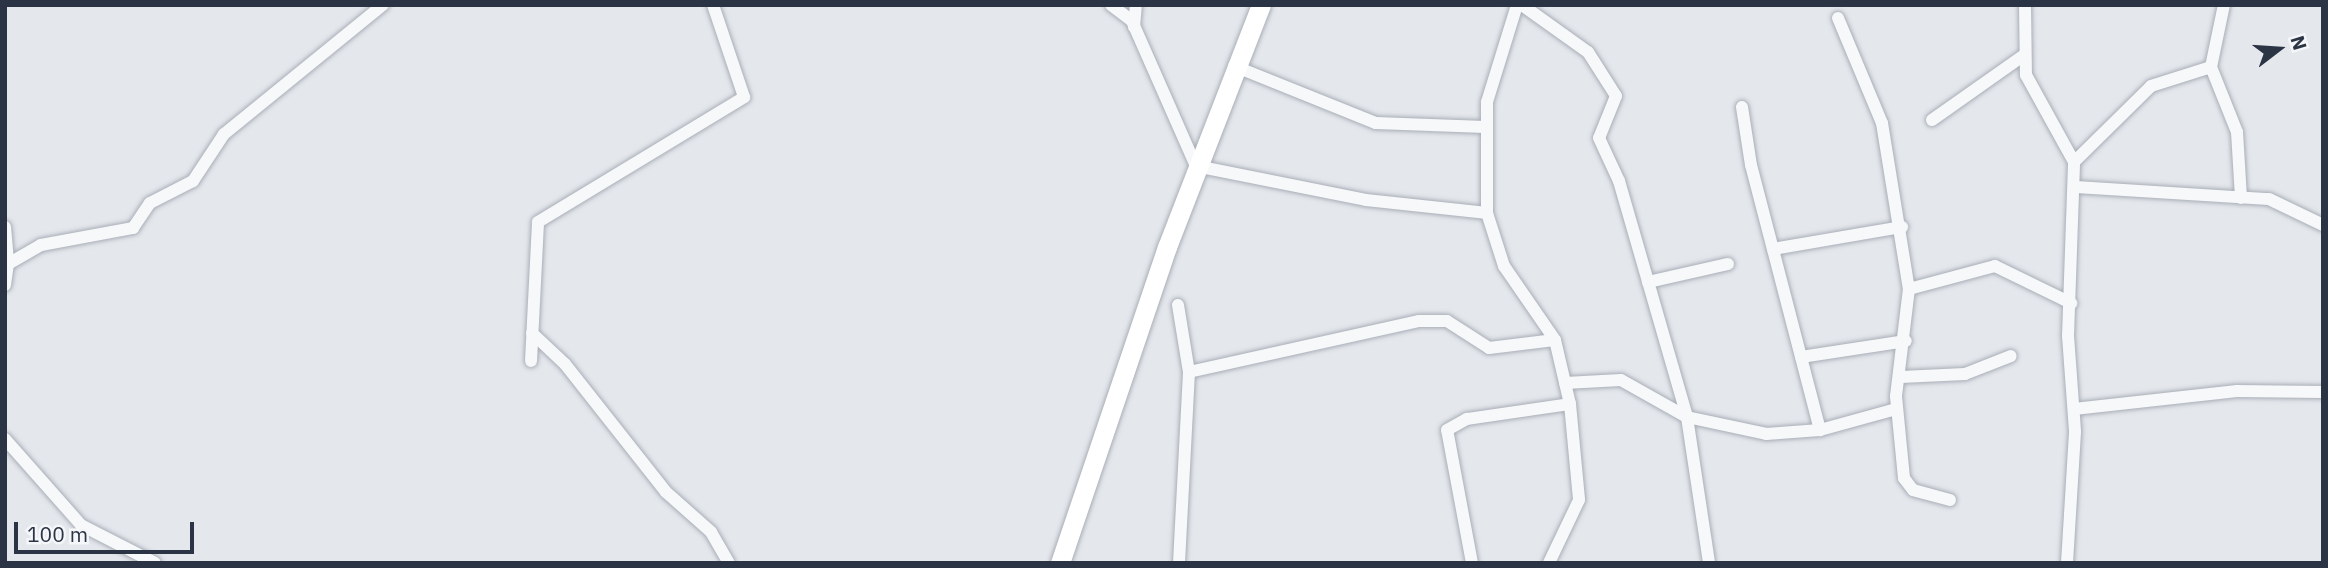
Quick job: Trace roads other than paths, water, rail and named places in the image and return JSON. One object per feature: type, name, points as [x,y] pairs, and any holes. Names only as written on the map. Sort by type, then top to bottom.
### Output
[{"type":"main road","points":[[1060,563],[1196,166],[1234,66],[1261,5]]},
{"type":"street","points":[[8,264],[57,239],[133,228],[150,202],[193,181],[224,134],[383,5]]},
{"type":"street","points":[[531,361],[535,236],[543,216],[744,97],[713,5]]},
{"type":"street","points":[[1111,5],[1134,27],[1196,166],[1366,200],[1487,213]]},
{"type":"street","points":[[1134,27],[1136,5]]},
{"type":"street","points":[[1549,563],[1578,500],[1570,404],[1555,340],[1504,265],[1487,213],[1485,127],[1490,84],[1519,5],[1577,42],[1612,86],[1616,105],[1599,138],[1619,181],[1687,416],[1709,563]]},
{"type":"street","points":[[2025,5],[2024,55],[2030,86],[2074,162],[2076,187],[2071,303],[2074,409],[2067,563]]},
{"type":"street","points":[[2224,5],[2211,66],[2237,132],[2241,198]]},
{"type":"street","points":[[1838,18],[1882,123],[1902,227],[1909,289],[1906,341],[1896,409],[1904,478],[1913,490],[1950,500]]},
{"type":"street","points":[[1932,120],[2024,55]]},
{"type":"street","points":[[1234,66],[1376,123],[1485,127]]},
{"type":"street","points":[[2074,162],[2151,86],[2211,66]]},
{"type":"street","points":[[1742,107],[1773,249],[1819,430]]},
{"type":"street","points":[[2076,187],[2269,199],[2323,225]]},
{"type":"street","points":[[5,227],[8,264],[5,285]]},
{"type":"street","points":[[1773,249],[1902,227]]},
{"type":"street","points":[[1648,282],[1728,264]]},
{"type":"street","points":[[1909,289],[1996,266],[2071,303]]},
{"type":"street","points":[[1178,305],[1189,372],[1179,563]]},
{"type":"street","points":[[1189,372],[1419,321],[1447,321],[1489,348],[1555,340]]},
{"type":"street","points":[[532,333],[565,364],[666,492],[711,532],[729,563]]},
{"type":"street","points":[[1801,357],[1906,341]]},
{"type":"street","points":[[1901,377],[1965,374],[2011,356]]},
{"type":"street","points":[[1565,383],[1621,380],[1687,416],[1766,434],[1819,430],[1896,409]]},
{"type":"street","points":[[2074,409],[2237,391],[2323,392]]},
{"type":"street","points":[[1472,563],[1447,430],[1477,417],[1570,404]]},
{"type":"street","points":[[5,439],[81,525],[155,563]]}]
